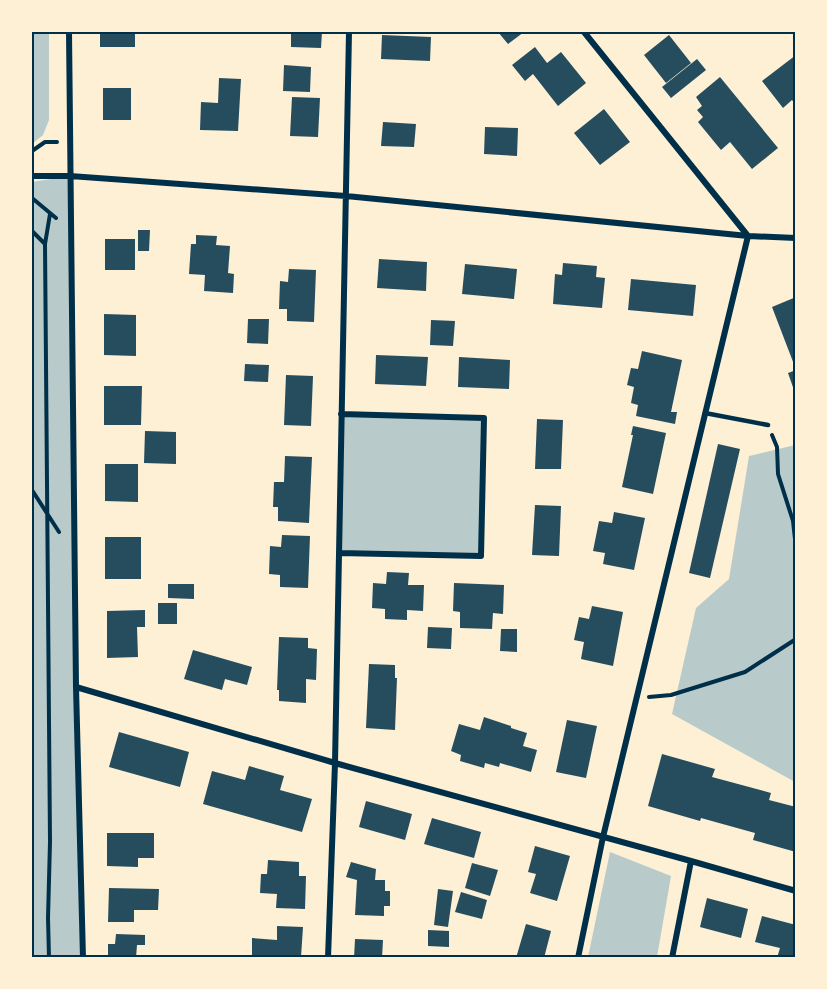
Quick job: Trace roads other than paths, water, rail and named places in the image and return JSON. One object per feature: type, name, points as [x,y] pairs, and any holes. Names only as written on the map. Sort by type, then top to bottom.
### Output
[{"type":"street","points":[[69,32],[76,687],[83,957]]},
{"type":"street","points":[[328,957],[335,763],[349,32]]},
{"type":"street","points":[[584,32],[748,236]]},
{"type":"street","points":[[32,176],[70,176],[346,196],[748,236],[795,238]]},
{"type":"street","points":[[578,957],[603,837],[748,236]]},
{"type":"street","points":[[339,553],[481,556],[484,417],[341,414]]},
{"type":"street","points":[[76,687],[335,763],[795,891]]},
{"type":"street","points":[[672,957],[692,861]]},
{"type":"lane","points":[[705,413],[768,425]]}]
